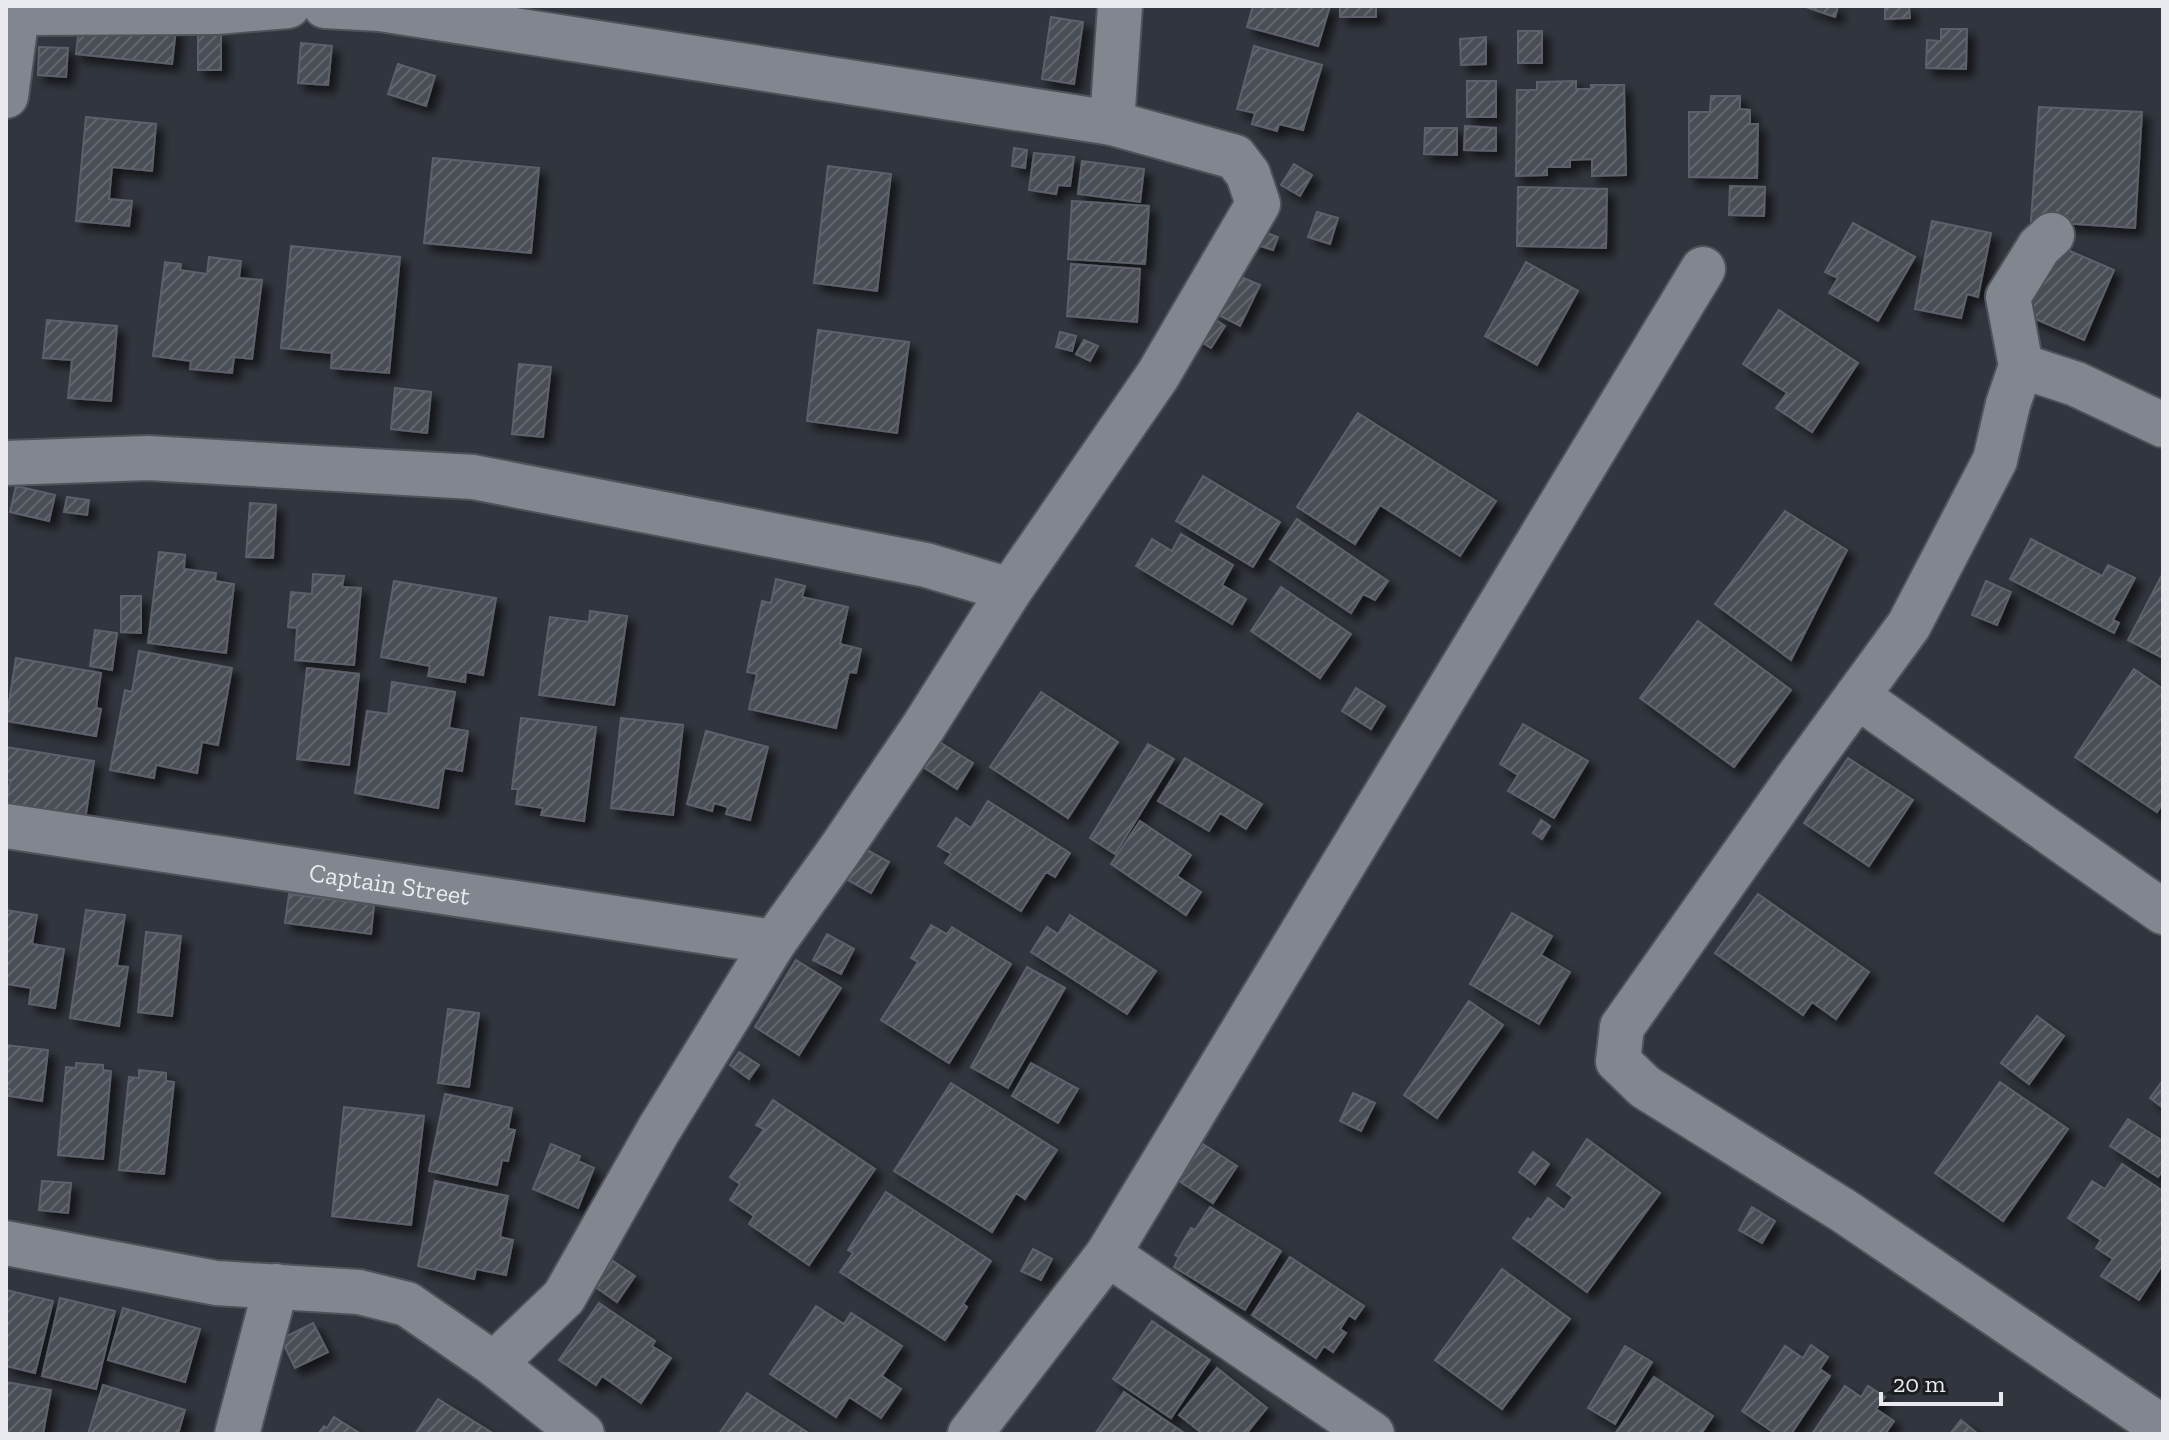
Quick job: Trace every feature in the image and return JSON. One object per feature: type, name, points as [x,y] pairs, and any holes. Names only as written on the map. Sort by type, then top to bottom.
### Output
[{"type":"street","points":[[6,96],[17,9],[217,12],[288,6]]},
{"type":"street","points":[[325,6],[380,9],[1112,123],[1235,157],[1248,174],[1258,204],[1158,375],[1010,590],[924,726],[774,942],[658,1131],[564,1297],[494,1364]]},
{"type":"street","points":[[1112,123],[1120,6]]},
{"type":"street","points":[[2052,235],[2039,247],[2008,297],[2021,366],[1995,460],[1909,625],[1622,1027],[1618,1061],[1645,1087],[1844,1211],[2163,1428]]},
{"type":"street","points":[[970,1434],[1108,1254],[1703,269]]},
{"type":"street","points":[[2021,366],[2076,384],[2163,425]]},
{"type":"street","points":[[6,463],[148,458],[473,477],[926,565],[1010,590]]},
{"type":"street","points":[[1857,696],[2163,912]]},
{"type":"street","name":"Captain Street","points":[[6,826],[774,942]]},
{"type":"street","points":[[6,1243],[216,1283],[359,1292],[407,1304],[494,1364],[582,1434]]},
{"type":"street","points":[[1108,1254],[1372,1434]]},
{"type":"street","points":[[237,1434],[276,1286]]},
{"type":"building","points":[[1253,6],[1330,6],[1318,46],[1247,27]]},
{"type":"building","points":[[1340,6],[1376,6],[1376,17],[1340,17]]},
{"type":"building","points":[[1803,6],[1838,6],[1835,17]]},
{"type":"building","points":[[1885,6],[1909,6],[1910,18],[1885,19]]},
{"type":"building","points":[[1051,17],[1083,22],[1074,84],[1042,79]]},
{"type":"building","points":[[80,19],[176,29],[172,64],[76,54]]},
{"type":"building","points":[[1941,29],[1967,29],[1966,69],[1926,68],[1927,40],[1941,41]]},
{"type":"building","points":[[1518,31],[1542,31],[1542,63],[1518,63]]},
{"type":"building","points":[[198,34],[221,34],[221,70],[198,70]]},
{"type":"building","points":[[1486,37],[1486,64],[1461,65],[1460,39]]},
{"type":"building","points":[[301,43],[332,46],[328,85],[298,83]]},
{"type":"building","points":[[1254,46],[1322,65],[1303,130],[1279,124],[1277,131],[1252,124],[1255,113],[1237,109]]},
{"type":"building","points":[[39,47],[68,48],[66,77],[38,75]]},
{"type":"building","points":[[398,64],[435,76],[426,106],[388,94]]},
{"type":"building","points":[[1467,81],[1496,81],[1496,117],[1467,117]]},
{"type":"building","points":[[1576,81],[1576,89],[1591,89],[1591,85],[1624,85],[1626,175],[1592,176],[1592,159],[1570,160],[1570,167],[1547,167],[1547,175],[1516,176],[1517,90],[1537,90],[1537,82]]},
{"type":"building","points":[[1711,96],[1740,96],[1740,109],[1750,110],[1750,124],[1758,124],[1757,178],[1689,177],[1689,112],[1710,112]]},
{"type":"building","points":[[2039,107],[2142,112],[2135,228],[2031,221]]},
{"type":"building","points":[[86,117],[156,124],[152,171],[112,167],[109,199],[132,201],[129,226],[76,221]]},
{"type":"building","points":[[1465,126],[1496,128],[1496,151],[1464,150]]},
{"type":"building","points":[[1425,128],[1457,128],[1457,155],[1424,154]]},
{"type":"building","points":[[1014,148],[1027,150],[1025,168],[1012,166]]},
{"type":"building","points":[[1034,153],[1074,157],[1070,186],[1058,185],[1056,194],[1029,190]]},
{"type":"building","points":[[433,158],[539,168],[531,253],[424,243]]},
{"type":"building","points":[[1082,161],[1144,169],[1140,202],[1078,194]]},
{"type":"building","points":[[1294,164],[1312,175],[1300,196],[1281,185]]},
{"type":"building","points":[[828,166],[891,174],[877,291],[814,283]]},
{"type":"building","points":[[1730,186],[1765,187],[1764,216],[1729,215]]},
{"type":"building","points":[[1518,187],[1607,189],[1606,248],[1517,246]]},
{"type":"building","points":[[1072,201],[1149,206],[1145,264],[1068,259]]},
{"type":"building","points":[[1317,212],[1338,218],[1330,244],[1308,237]]},
{"type":"building","points":[[1932,221],[1991,233],[1978,297],[1967,294],[1961,318],[1915,309]]},
{"type":"building","points":[[1853,223],[1915,257],[1878,321],[1829,293],[1838,278],[1825,272]]},
{"type":"building","points":[[1256,229],[1278,237],[1273,250],[1251,243]]},
{"type":"building","points":[[2056,245],[2114,270],[2084,340],[2026,315]]},
{"type":"building","points":[[291,246],[400,257],[389,373],[331,368],[332,353],[281,348]]},
{"type":"building","points":[[209,257],[241,261],[239,278],[262,280],[252,359],[234,357],[232,373],[190,369],[191,361],[153,356],[165,262],[181,264],[180,270],[207,274]]},
{"type":"building","points":[[1526,262],[1578,291],[1537,365],[1485,336]]},
{"type":"building","points":[[1071,264],[1140,269],[1137,322],[1067,316]]},
{"type":"building","points":[[1239,276],[1260,285],[1240,326],[1219,315]]},
{"type":"building","points":[[1779,310],[1858,363],[1812,432],[1776,408],[1787,393],[1743,364]]},
{"type":"building","points":[[1203,312],[1225,326],[1211,348],[1188,334]]},
{"type":"building","points":[[47,320],[117,326],[111,401],[68,398],[72,360],[43,358]]},
{"type":"building","points":[[818,330],[909,342],[897,433],[807,421]]},
{"type":"building","points":[[1060,332],[1076,336],[1072,351],[1056,347]]},
{"type":"building","points":[[1084,340],[1098,346],[1090,361],[1076,354]]},
{"type":"building","points":[[519,364],[551,367],[543,437],[512,434]]},
{"type":"building","points":[[395,388],[431,392],[427,433],[391,429]]},
{"type":"building","points":[[1358,413],[1496,501],[1460,556],[1380,505],[1355,544],[1297,507]]},
{"type":"building","points":[[1203,476],[1280,522],[1253,567],[1176,521]]},
{"type":"building","points":[[16,486],[55,495],[49,521],[10,512]]},
{"type":"building","points":[[67,497],[89,500],[87,515],[64,512]]},
{"type":"building","points":[[250,503],[276,505],[273,558],[246,557]]},
{"type":"building","points":[[1785,511],[1847,550],[1791,660],[1715,604]]},
{"type":"building","points":[[1297,519],[1388,581],[1375,600],[1363,594],[1351,613],[1270,559]]},
{"type":"building","points":[[1181,534],[1233,565],[1222,585],[1246,599],[1232,624],[1136,566],[1152,539],[1172,551]]},
{"type":"building","points":[[2031,539],[2102,576],[2108,565],[2135,578],[2113,620],[2119,623],[2114,633],[2010,579]]},
{"type":"building","points":[[159,552],[185,555],[184,569],[216,573],[215,581],[234,584],[226,653],[148,643]]},
{"type":"building","points":[[2163,573],[2163,658],[2128,640]]},
{"type":"building","points":[[313,574],[344,576],[342,587],[361,588],[354,665],[295,660],[297,628],[288,627],[291,592],[312,594]]},
{"type":"building","points":[[776,579],[805,586],[802,597],[848,607],[840,644],[861,649],[856,673],[849,672],[836,728],[749,709],[757,674],[747,672],[762,601],[771,603]]},
{"type":"building","points":[[394,581],[496,598],[483,675],[466,672],[465,682],[428,676],[430,666],[381,657]]},
{"type":"building","points":[[1986,581],[2011,592],[1997,625],[1972,615]]},
{"type":"building","points":[[1281,587],[1351,634],[1320,678],[1251,631]]},
{"type":"building","points":[[121,596],[141,596],[141,633],[121,632]]},
{"type":"building","points":[[590,611],[627,616],[614,705],[539,695],[550,617],[589,622]]},
{"type":"building","points":[[1698,621],[1791,690],[1734,767],[1640,698]]},
{"type":"building","points":[[95,630],[117,633],[112,670],[90,666]]},
{"type":"building","points":[[139,651],[232,668],[218,745],[202,742],[197,773],[156,765],[154,778],[110,770],[125,690],[132,692]]},
{"type":"building","points":[[16,658],[101,673],[96,708],[101,709],[96,736],[6,721]]},
{"type":"building","points":[[307,668],[359,674],[349,765],[297,759]]},
{"type":"building","points":[[2134,669],[2163,689],[2163,803],[2157,812],[2075,757]]},
{"type":"building","points":[[392,682],[455,692],[449,728],[468,731],[462,771],[444,768],[438,808],[355,793],[367,711],[388,714]]},
{"type":"building","points":[[1356,688],[1385,706],[1371,729],[1342,711]]},
{"type":"building","points":[[1041,692],[1118,742],[1068,818],[990,767]]},
{"type":"building","points":[[521,718],[596,727],[584,821],[541,815],[543,808],[516,804],[518,789],[512,789]]},
{"type":"building","points":[[621,718],[683,725],[673,815],[611,808]]},
{"type":"building","points":[[1523,724],[1588,761],[1554,818],[1508,791],[1518,775],[1500,764]]},
{"type":"building","points":[[706,731],[768,747],[750,820],[726,814],[728,807],[714,803],[712,811],[687,804]]},
{"type":"building","points":[[933,738],[973,763],[957,789],[917,763]]},
{"type":"building","points":[[1148,744],[1174,759],[1115,854],[1090,838]]},
{"type":"building","points":[[6,747],[94,761],[85,820],[6,807],[10,780],[6,780]]},
{"type":"building","points":[[1185,758],[1262,804],[1246,829],[1220,813],[1209,831],[1158,801]]},
{"type":"building","points":[[1848,758],[1913,800],[1869,866],[1804,823]]},
{"type":"building","points":[[988,801],[1070,853],[1055,877],[1046,872],[1021,911],[945,863],[951,854],[938,846],[956,818],[971,828]]},
{"type":"building","points":[[1541,820],[1550,826],[1542,839],[1533,833]]},
{"type":"building","points":[[1140,821],[1191,855],[1177,876],[1201,892],[1186,915],[1111,864]]},
{"type":"building","points":[[865,849],[889,862],[871,893],[848,880]]},
{"type":"building","points":[[289,894],[374,905],[371,934],[285,923]]},
{"type":"building","points":[[1758,894],[1869,972],[1836,1019],[1812,1002],[1803,1015],[1715,953]]},
{"type":"building","points":[[6,910],[37,915],[32,944],[64,949],[55,1008],[29,1004],[31,988],[6,984]]},
{"type":"building","points":[[86,910],[125,915],[117,966],[128,967],[119,1026],[70,1018]]},
{"type":"building","points":[[1512,913],[1552,936],[1541,955],[1570,972],[1539,1024],[1470,984]]},
{"type":"building","points":[[1070,915],[1156,971],[1127,1014],[1031,952],[1047,927],[1058,934]]},
{"type":"building","points":[[931,925],[947,934],[952,927],[1011,964],[949,1063],[881,1020],[918,962],[911,958]]},
{"type":"building","points":[[146,932],[181,936],[172,1016],[138,1012]]},
{"type":"building","points":[[827,934],[854,949],[841,974],[813,960]]},
{"type":"building","points":[[796,960],[841,988],[799,1055],[755,1027]]},
{"type":"building","points":[[1027,967],[1065,988],[1008,1088],[971,1067]]},
{"type":"building","points":[[1469,1001],[1503,1025],[1437,1118],[1404,1095]]},
{"type":"building","points":[[448,1009],[479,1013],[469,1087],[438,1083]]},
{"type":"building","points":[[2037,1016],[2064,1036],[2029,1084],[2001,1063]]},
{"type":"building","points":[[6,1045],[48,1050],[42,1101],[9,1096],[10,1089],[6,1089]]},
{"type":"building","points":[[739,1052],[759,1065],[749,1079],[730,1065]]},
{"type":"building","points":[[76,1063],[103,1065],[103,1070],[111,1071],[103,1159],[58,1155],[66,1067],[76,1068]]},
{"type":"building","points":[[1031,1063],[1078,1089],[1058,1123],[1012,1096]]},
{"type":"building","points":[[139,1070],[166,1073],[166,1081],[174,1082],[164,1174],[119,1170],[129,1077],[139,1078]]},
{"type":"building","points":[[2163,1080],[2163,1108],[2150,1098]]},
{"type":"building","points":[[2000,1082],[2068,1129],[2003,1221],[1935,1173]]},
{"type":"building","points":[[951,1083],[1057,1150],[1025,1199],[1016,1193],[992,1232],[894,1171]]},
{"type":"building","points":[[1353,1093],[1375,1103],[1361,1131],[1340,1121]]},
{"type":"building","points":[[445,1094],[512,1108],[508,1129],[515,1130],[508,1161],[502,1160],[497,1185],[429,1171]]},
{"type":"building","points":[[773,1100],[875,1169],[809,1265],[749,1224],[754,1216],[730,1200],[740,1184],[730,1177],[764,1129],[756,1125]]},
{"type":"building","points":[[344,1107],[424,1116],[411,1225],[332,1216]]},
{"type":"building","points":[[2128,1119],[2163,1141],[2163,1170],[2158,1177],[2110,1146]]},
{"type":"building","points":[[1587,1139],[1660,1193],[1587,1292],[1513,1238],[1548,1198],[1564,1210],[1573,1197],[1557,1185]]},
{"type":"building","points":[[551,1144],[580,1156],[578,1161],[594,1168],[578,1208],[533,1189]]},
{"type":"building","points":[[1203,1144],[1237,1166],[1213,1203],[1179,1181]]},
{"type":"building","points":[[1533,1152],[1549,1164],[1535,1184],[1519,1172]]},
{"type":"building","points":[[2122,1164],[2163,1191],[2163,1264],[2139,1300],[2101,1276],[2113,1259],[2096,1248],[2101,1240],[2068,1218],[2092,1181],[2105,1189]]},
{"type":"building","points":[[42,1181],[71,1183],[68,1213],[39,1210]]},
{"type":"building","points":[[435,1181],[508,1196],[500,1237],[513,1240],[506,1275],[476,1269],[474,1279],[418,1266]]},
{"type":"building","points":[[886,1192],[991,1261],[963,1304],[967,1307],[945,1340],[840,1272],[853,1253],[848,1250]]},
{"type":"building","points":[[1210,1207],[1281,1251],[1245,1310],[1174,1267],[1179,1257],[1175,1255],[1191,1228],[1195,1230]]},
{"type":"building","points":[[1752,1207],[1775,1221],[1762,1243],[1739,1230]]},
{"type":"building","points":[[1033,1249],[1052,1259],[1041,1280],[1021,1271]]},
{"type":"building","points":[[1290,1257],[1364,1306],[1355,1319],[1349,1315],[1340,1329],[1346,1333],[1333,1352],[1324,1346],[1316,1358],[1252,1315]]},
{"type":"building","points":[[613,1261],[635,1276],[617,1302],[594,1286]]},
{"type":"building","points":[[1502,1269],[1570,1319],[1502,1409],[1435,1360]]},
{"type":"building","points":[[6,1290],[53,1301],[35,1373],[6,1366]]},
{"type":"building","points":[[60,1298],[115,1311],[96,1389],[42,1376]]},
{"type":"building","points":[[599,1303],[655,1341],[652,1346],[671,1358],[641,1403],[602,1376],[596,1385],[559,1360]]},
{"type":"building","points":[[816,1306],[844,1324],[851,1313],[902,1346],[882,1376],[901,1389],[881,1418],[849,1397],[836,1417],[770,1374]]},
{"type":"building","points":[[123,1308],[200,1329],[185,1382],[108,1360]]},
{"type":"building","points":[[1152,1321],[1210,1360],[1171,1418],[1113,1379]]},
{"type":"building","points":[[313,1323],[328,1352],[295,1368],[281,1339]]},
{"type":"building","points":[[1811,1345],[1828,1357],[1820,1369],[1830,1376],[1791,1434],[1776,1434],[1742,1411],[1785,1346],[1803,1358]]},
{"type":"building","points":[[1625,1346],[1652,1362],[1615,1424],[1588,1408]]},
{"type":"building","points":[[1217,1368],[1267,1408],[1246,1434],[1203,1434],[1179,1415]]},
{"type":"building","points":[[1654,1377],[1713,1416],[1701,1434],[1615,1434]]},
{"type":"building","points":[[6,1382],[51,1390],[43,1434],[6,1434]]},
{"type":"building","points":[[103,1385],[185,1410],[178,1434],[88,1434]]},
{"type":"building","points":[[1845,1386],[1861,1397],[1868,1386],[1885,1397],[1876,1409],[1894,1421],[1885,1434],[1812,1434]]},
{"type":"building","points":[[1124,1392],[1184,1433],[1095,1434]]},
{"type":"building","points":[[747,1393],[810,1434],[719,1434]]},
{"type":"building","points":[[438,1399],[494,1434],[415,1434]]},
{"type":"building","points":[[334,1417],[361,1434],[318,1434],[324,1426],[327,1428]]},
{"type":"building","points":[[1961,1420],[1978,1434],[1950,1434]]}]
